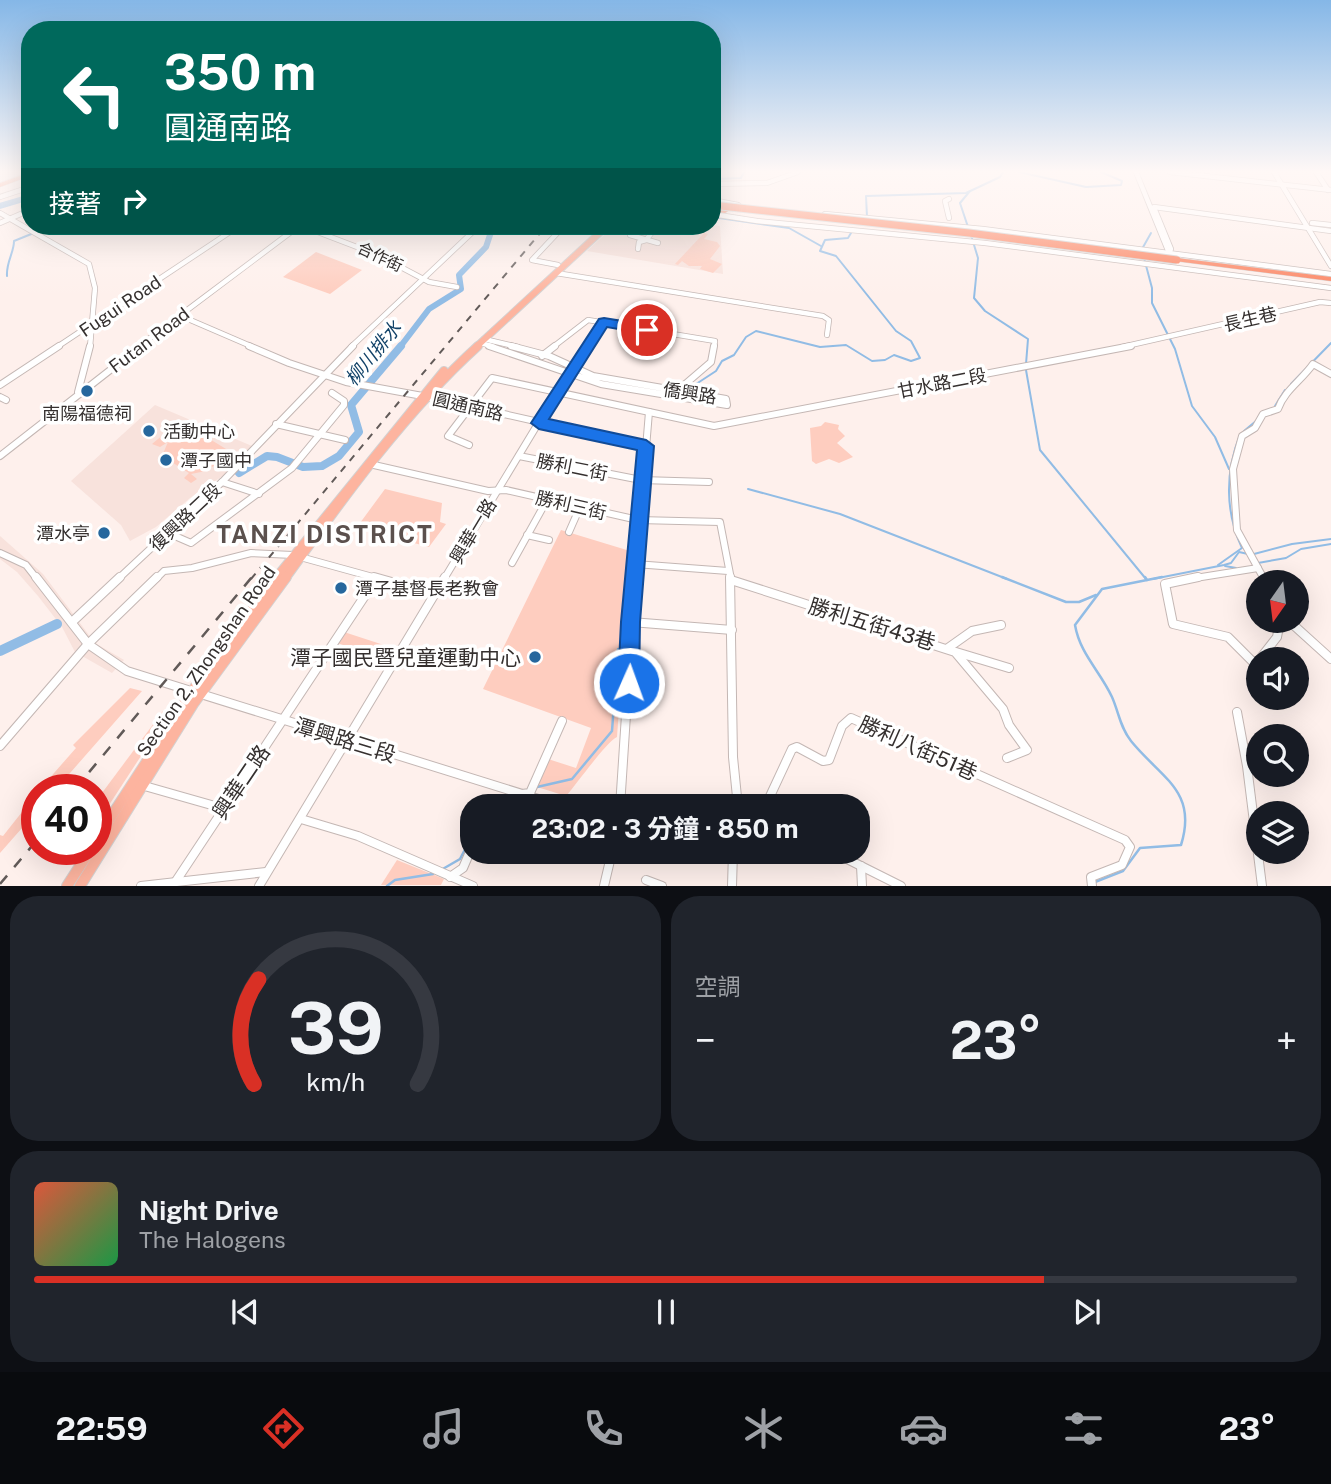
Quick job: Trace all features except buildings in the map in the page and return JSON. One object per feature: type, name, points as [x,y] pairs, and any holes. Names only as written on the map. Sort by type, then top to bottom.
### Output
[{"type":"highway","points":[[744,213],[768,219],[986,237],[1331,281]]},
{"type":"main road","name":"Section 2, Zhongshan Road","points":[[296,556],[374,465],[438,377],[593,235]]},
{"type":"main road","name":"Section 2, Zhongshan Road","points":[[112,816],[196,693],[296,556],[424,396],[557,269]]},
{"type":"main road","name":"Section 2, Zhongshan Road","points":[[80,886],[196,693]]},
{"type":"main road","points":[[67,886],[81,865]]},
{"type":"street","points":[[1,213],[21,225]]},
{"type":"street","points":[[0,223],[21,213]]},
{"type":"street","points":[[752,213],[824,227],[1138,245],[1169,253],[1331,281]]},
{"type":"street","points":[[815,213],[986,237],[1143,263],[1177,263]]},
{"type":"street","points":[[948,213],[949,218]]},
{"type":"street","points":[[1154,213],[1169,253],[1177,263]]},
{"type":"street","points":[[1157,213],[1171,249],[1169,253]]},
{"type":"street","points":[[1214,213],[1331,227]]},
{"type":"street","points":[[1300,213],[1331,266]]},
{"type":"street","points":[[824,214],[824,227]]},
{"type":"street","points":[[38,235],[91,266],[97,279],[84,375],[77,394]]},
{"type":"street","name":"Fugui Road","points":[[0,383],[223,235]]},
{"type":"street","name":"Futan Road","points":[[0,456],[77,394],[288,235]]},
{"type":"street","name":"合作街","points":[[325,235],[369,251],[423,279],[457,287]]},
{"type":"street","name":"復興路二段","points":[[72,622],[222,482],[322,375],[469,235]]},
{"type":"street","points":[[556,235],[532,260],[557,269],[823,316],[829,320],[827,335]]},
{"type":"street","points":[[630,235],[658,243]]},
{"type":"street","points":[[638,249],[639,242],[646,240],[650,235]]},
{"type":"street","points":[[1138,245],[1143,263]]},
{"type":"street","name":"長生巷","points":[[1170,338],[1320,302],[1331,303]]},
{"type":"street","points":[[181,316],[322,375]]},
{"type":"street","points":[[537,361],[586,321],[715,341],[711,362],[675,394]]},
{"type":"street","name":"興華一路","points":[[259,886],[434,594],[558,392],[604,323]]},
{"type":"street","name":"甘水路二段","points":[[649,412],[715,426],[1170,338]]},
{"type":"street","name":"僑興路","points":[[482,341],[543,356],[601,384],[726,399],[727,405],[675,394]]},
{"type":"street","name":"僑興路","points":[[482,341],[572,371]]},
{"type":"street","points":[[1246,654],[1228,637],[1173,624],[1164,588],[1166,584],[1228,571],[1251,571],[1258,568],[1236,524],[1233,469],[1242,436],[1255,428],[1263,414],[1278,409],[1282,397],[1302,380],[1313,364],[1331,374]]},
{"type":"street","name":"圓通南路","points":[[322,375],[646,446]]},
{"type":"street","points":[[469,445],[448,436],[492,378],[649,412],[638,520],[621,794]]},
{"type":"street","points":[[167,533],[191,543],[292,468],[344,405],[344,401],[332,393]]},
{"type":"street","points":[[276,424],[345,440]]},
{"type":"street","name":"勝利二街","points":[[519,456],[641,480],[709,482]]},
{"type":"street","name":"勝利三街","points":[[374,465],[638,520],[720,522],[729,571]]},
{"type":"street","points":[[222,482],[259,494]]},
{"type":"street","points":[[512,563],[547,500]]},
{"type":"street","points":[[569,532],[580,507]]},
{"type":"street","points":[[527,535],[549,540]]},
{"type":"street","name":"潭興路三段","points":[[0,553],[26,565],[88,644],[127,671],[348,741],[533,794]]},
{"type":"street","points":[[0,747],[88,644],[164,571],[192,568],[251,554],[296,556],[434,594]]},
{"type":"street","points":[[635,564],[729,571],[733,757],[738,794]]},
{"type":"street","name":"興華二路","points":[[176,881],[376,579]]},
{"type":"street","name":"勝利五街43巷","points":[[731,580],[951,650],[1003,709],[1009,725],[1027,750],[1007,758]]},
{"type":"street","points":[[631,622],[732,631]]},
{"type":"street","points":[[951,650],[972,631],[1001,625]]},
{"type":"street","points":[[1303,634],[1331,659]]},
{"type":"street","points":[[951,650],[1009,668]]},
{"type":"street","points":[[1237,712],[1247,766],[1262,886]]},
{"type":"street","name":"勝利八街51巷","points":[[769,794],[792,749],[797,747],[823,761],[829,760],[842,726],[851,718],[1125,840],[1130,847],[1122,865],[1091,877],[1092,886]]},
{"type":"street","points":[[523,794],[562,722]]},
{"type":"street","points":[[141,785],[222,808]]},
{"type":"street","points":[[301,818],[358,836],[473,886]]},
{"type":"street","points":[[441,873],[463,868],[465,864]]},
{"type":"street","points":[[604,886],[609,864]]},
{"type":"street","points":[[732,886],[733,864]]},
{"type":"street","points":[[857,864],[901,886]]},
{"type":"street","points":[[861,866],[862,886]]},
{"type":"street","points":[[141,886],[266,872]]},
{"type":"street","points":[[646,880],[662,886]]},
{"type":"shaded area","points":[[604,235],[721,235],[723,274],[587,251]]},
{"type":"shaded area","points":[[702,235],[707,235],[704,239],[717,242],[720,246],[710,259],[722,264],[713,273],[700,269],[702,266],[689,266],[682,261],[678,265],[675,264]]},
{"type":"shaded area","points":[[316,252],[362,270],[330,294],[283,277]]},
{"type":"shaded area","name":"潭子國中","points":[[155,405],[252,446],[224,475],[190,498],[156,527],[130,541],[121,525],[71,481]]},
{"type":"shaded area","points":[[180,421],[239,455],[224,469],[215,465],[206,471],[191,474],[197,479],[191,483],[184,478],[189,473],[162,456],[168,442],[160,447],[152,444],[170,429],[179,433],[173,439],[185,433],[174,426]]},
{"type":"shaded area","points":[[825,422],[839,425],[838,429],[845,436],[837,443],[853,457],[839,463],[829,459],[816,464],[812,461],[810,428],[821,426]]},
{"type":"shaded area","points":[[385,489],[442,503],[440,522],[446,524],[429,547],[384,535],[360,523]]},
{"type":"shaded area","points":[[561,530],[630,551],[617,737],[568,794],[537,787],[548,759],[576,768],[591,728],[483,689]]},
{"type":"shaded area","points":[[0,536],[43,574],[95,643],[124,660],[112,673],[75,652],[62,627],[38,596],[17,572],[0,559]]},
{"type":"shaded area","points":[[344,632],[393,648],[386,659],[337,643]]},
{"type":"shaded area","points":[[130,688],[142,691],[69,774],[53,774],[76,748],[73,745]]},
{"type":"shaded area","points":[[163,711],[169,713],[112,800],[112,780]]},
{"type":"shaded area","points":[[21,813],[21,829],[0,853],[0,835],[3,836]]},
{"type":"shaded area","points":[[397,860],[444,879],[441,885],[381,885]]},
{"type":"waterway","points":[[963,213],[968,227]]},
{"type":"waterway","points":[[721,218],[789,228],[821,246]]},
{"type":"waterway","points":[[690,388],[716,371],[722,361],[734,355],[746,337],[756,331],[820,347],[846,345],[872,361],[885,360],[894,355],[911,361],[920,358],[911,341],[896,331],[836,256],[820,251],[825,240],[848,238],[851,233]]},
{"type":"waterway","points":[[1142,249],[1151,233]]},
{"type":"waterway","points":[[7,276],[14,241],[29,235]]},
{"type":"waterway","name":"柳川排水","points":[[400,347],[429,309],[461,289],[459,275],[486,247],[490,235]]},
{"type":"waterway","points":[[971,235],[978,258],[974,298],[985,311],[1028,339],[1026,364]]},
{"type":"waterway","points":[[1144,258],[1152,288],[1152,303],[1175,349],[1192,406],[1215,437],[1229,469]]},
{"type":"waterway","points":[[1291,384],[1331,343]]},
{"type":"waterway","name":"柳川排水","points":[[239,473],[267,456],[303,467],[322,466],[339,456],[359,432],[351,405],[401,346]]},
{"type":"waterway","points":[[1026,370],[1040,450],[1146,579]]},
{"type":"waterway","points":[[1275,406],[1285,390]]},
{"type":"waterway","points":[[1244,431],[1256,421]]},
{"type":"waterway","points":[[1218,565],[1242,548],[1232,520],[1229,492],[1232,463],[1240,435]]},
{"type":"waterway","points":[[748,489],[840,514],[1007,579]]},
{"type":"waterway","points":[[1254,554],[1292,544],[1331,539]]},
{"type":"waterway","points":[[1258,563],[1286,558],[1301,549],[1331,544]]},
{"type":"waterway","points":[[1153,579],[1224,565],[1231,563],[1239,552],[1248,554]]},
{"type":"waterway","points":[[1225,566],[1236,568]]},
{"type":"waterway","points":[[1002,577],[1066,602],[1079,602],[1096,595]]},
{"type":"waterway","points":[[1147,580],[1162,577]]},
{"type":"waterway","points":[[1095,882],[1123,871],[1140,848],[1181,845],[1185,827],[1185,811],[1181,798],[1127,736],[1112,697],[1081,645],[1075,625],[1102,589],[1147,580]]},
{"type":"waterway","name":"柳川排水","points":[[0,651],[57,624]]},
{"type":"waterway","points":[[537,787],[572,779],[612,731],[618,649]]},
{"type":"waterway","points":[[441,870],[460,859]]},
{"type":"waterway","points":[[387,886],[395,880],[433,874]]},
{"type":"railway","points":[[251,579],[538,235]]},
{"type":"railway","points":[[88,774],[252,577]]},
{"type":"railway","points":[[0,884],[21,859]]},
{"type":"place","name":"南陽福德祠","points":[[87,391]]},
{"type":"place","name":"活動中心","points":[[149,431]]},
{"type":"place","name":"潭子國中","points":[[166,460]]},
{"type":"place","name":"潭水亭","points":[[104,533]]},
{"type":"place","name":"潭子基督長老教會","points":[[341,588]]},
{"type":"place","name":"潭子國民暨兒童運動中心","points":[[535,657]]},
{"type":"district","name":"TANZI DISTRICT","points":[[325,534]]},
{"type":"route","points":[[629,683],[641,480],[646,446],[539,423],[604,323],[647,330]]}]
